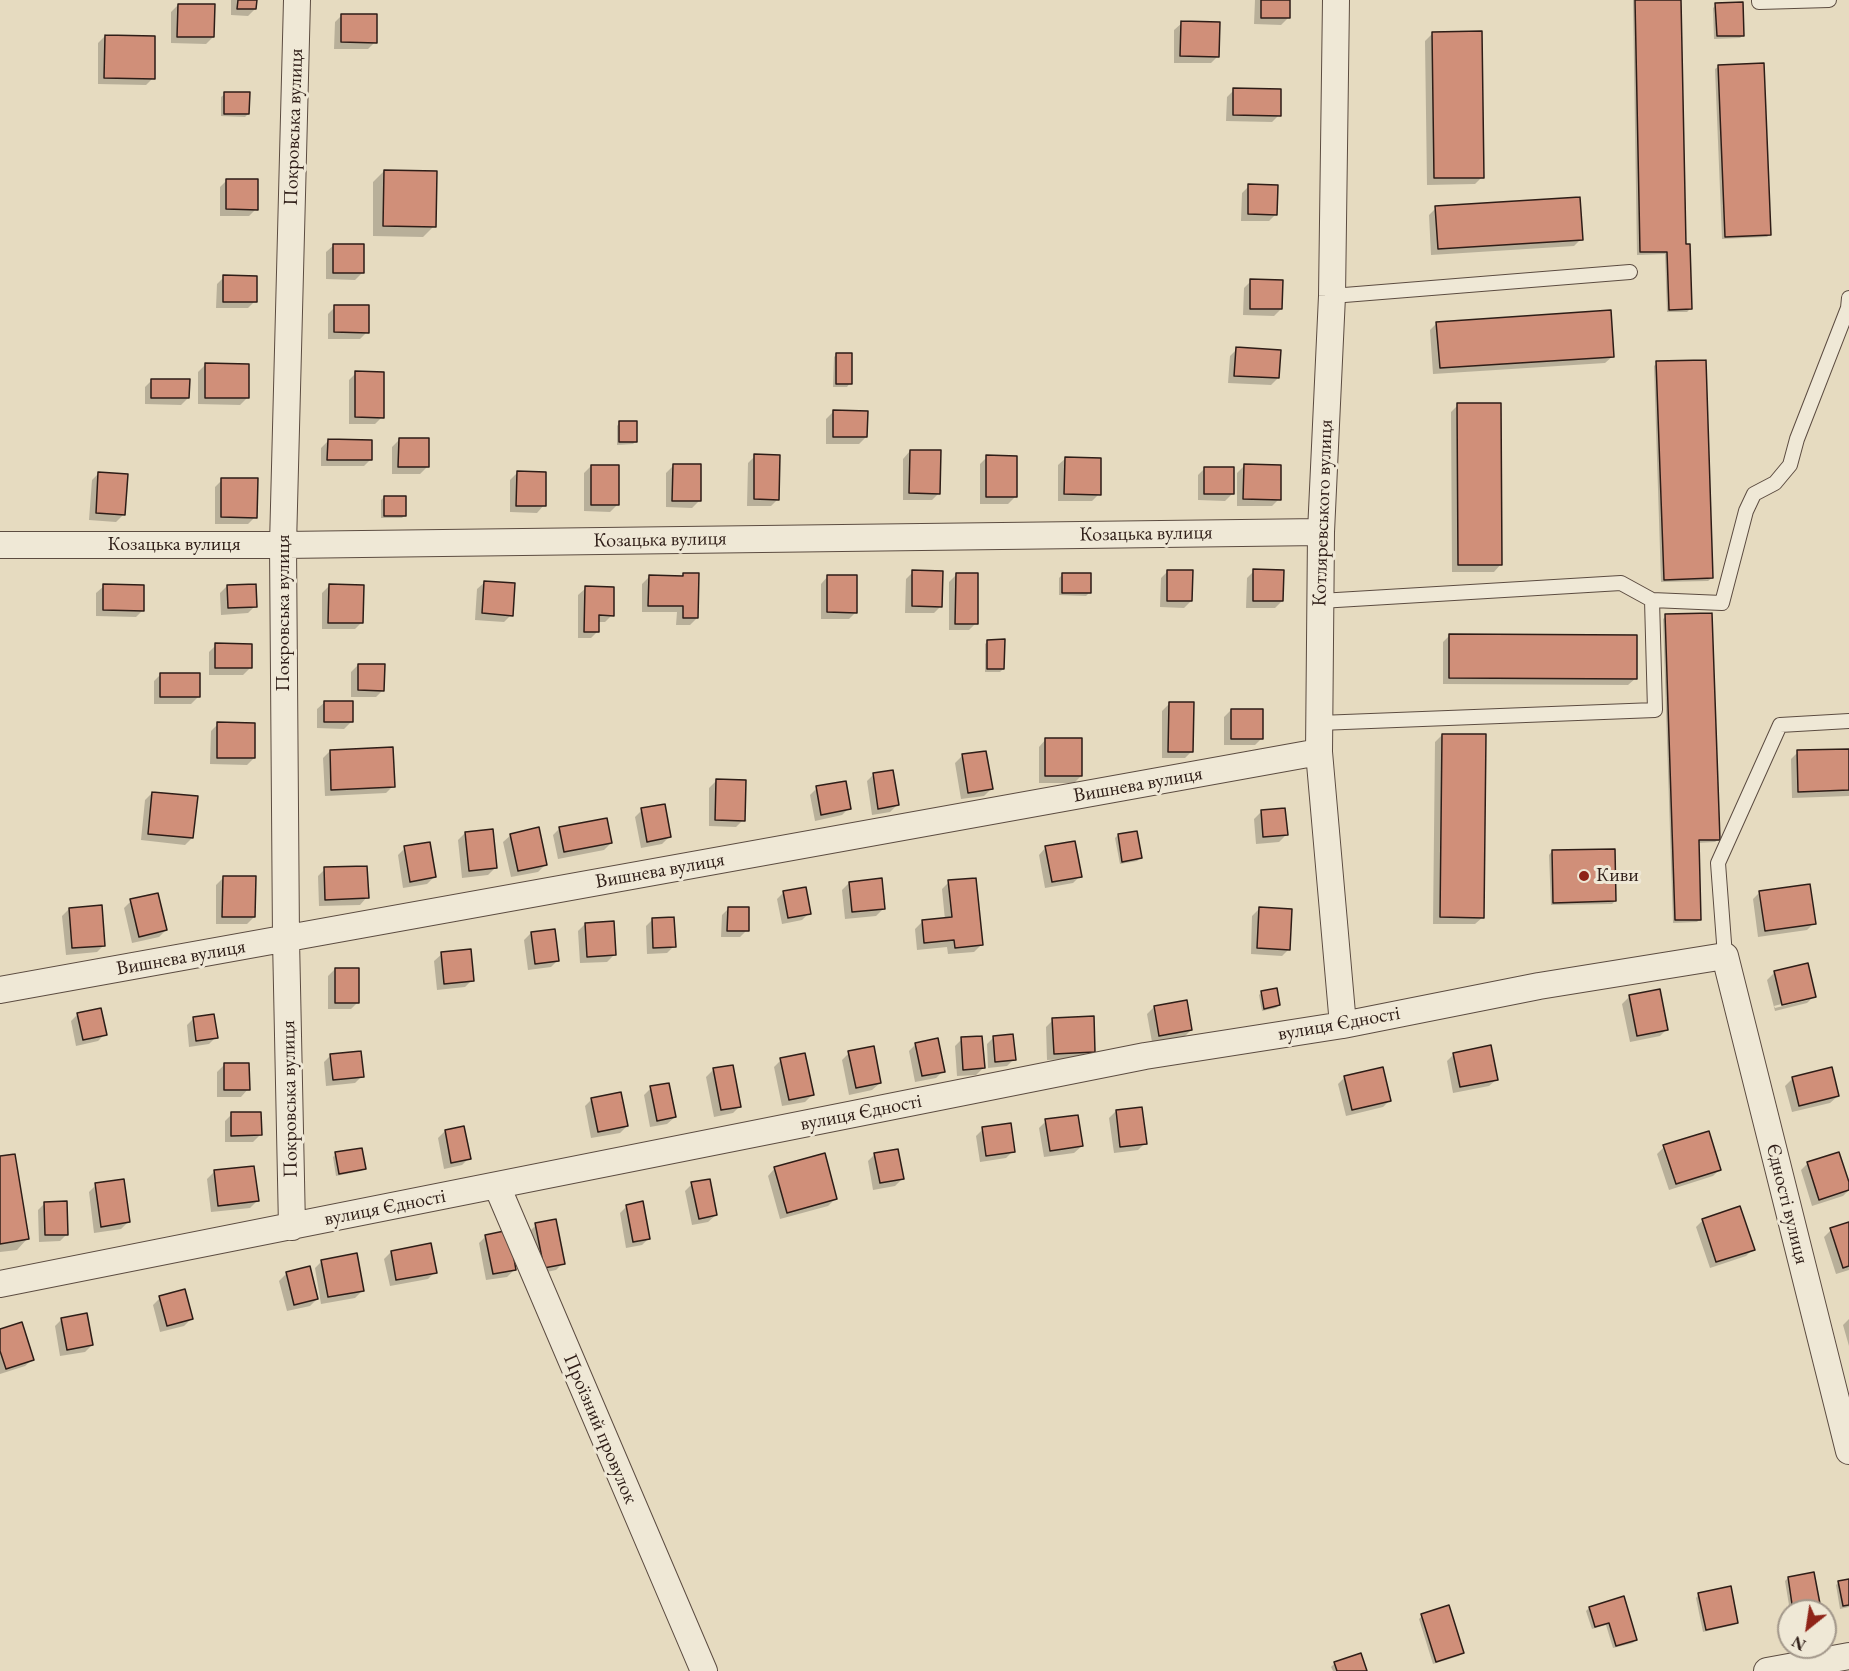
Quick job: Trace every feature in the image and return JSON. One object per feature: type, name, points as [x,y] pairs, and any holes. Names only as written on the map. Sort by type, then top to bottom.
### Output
[{"type":"street","name":"Покровська вулиця","points":[[292,1227],[286,939],[283,545],[297,0]]},
{"type":"street","name":"Котляревського вулиця","points":[[1336,0],[1332,296],[1321,532],[1319,752],[1343,1025]]},
{"type":"street","name":"Козацька вулиця","points":[[0,545],[283,545],[1321,532]]},
{"type":"street","name":"Вишнева вулиця","points":[[0,990],[1319,752]]},
{"type":"street","name":"вулиця Єдності","points":[[0,1284],[1145,1056],[1343,1025],[1539,986],[1725,956]]},
{"type":"street","name":"Єдності вулиця","points":[[1725,956],[1849,1451]]},
{"type":"street","name":"Проїзний провулок","points":[[496,1186],[704,1671]]},
{"type":"street","points":[[1767,1671],[1849,1656]]},
{"type":"lane","points":[[1759,0],[1759,2],[1829,0]]},
{"type":"lane","points":[[1332,296],[1630,272]]},
{"type":"lane","points":[[1320,602],[1621,583],[1652,600],[1722,603],[1746,511],[1754,494],[1774,483],[1790,465],[1797,439],[1848,308],[1849,298]]},
{"type":"lane","points":[[1319,723],[1655,710],[1652,600]]},
{"type":"lane","points":[[1725,956],[1718,863],[1780,725],[1849,721]]},
{"type":"building","points":[[238,0],[257,0],[256,9],[237,9]]},
{"type":"building","points":[[1261,0],[1290,0],[1290,18],[1261,18]]},
{"type":"building","points":[[1635,0],[1681,0],[1686,244],[1690,244],[1692,309],[1669,310],[1667,252],[1640,252]]},
{"type":"building","points":[[1743,2],[1744,36],[1717,36],[1715,3]]},
{"type":"building","points":[[178,4],[215,4],[214,37],[177,37]]},
{"type":"building","points":[[341,14],[377,14],[377,43],[341,42]]},
{"type":"building","points":[[1181,21],[1220,22],[1219,57],[1180,56]]},
{"type":"building","points":[[1482,31],[1484,178],[1434,178],[1432,32]]},
{"type":"building","points":[[105,35],[155,36],[155,79],[104,78]]},
{"type":"building","points":[[1764,63],[1771,235],[1725,237],[1718,65]]},
{"type":"building","points":[[1233,88],[1281,89],[1281,116],[1233,115]]},
{"type":"building","points":[[224,92],[250,92],[249,114],[224,114]]},
{"type":"building","points":[[384,170],[437,171],[436,227],[383,226]]},
{"type":"building","points":[[226,179],[258,179],[258,210],[226,209]]},
{"type":"building","points":[[1248,184],[1278,185],[1277,215],[1248,214]]},
{"type":"building","points":[[1580,197],[1583,240],[1438,249],[1435,206]]},
{"type":"building","points":[[333,244],[364,244],[364,273],[333,273]]},
{"type":"building","points":[[223,275],[257,276],[257,302],[223,302]]},
{"type":"building","points":[[1250,279],[1283,280],[1282,309],[1250,309]]},
{"type":"building","points":[[334,305],[369,305],[369,333],[334,332]]},
{"type":"building","points":[[1611,310],[1614,357],[1440,368],[1436,322]]},
{"type":"building","points":[[1236,347],[1281,350],[1279,378],[1234,376]]},
{"type":"building","points":[[836,353],[852,353],[852,384],[836,384]]},
{"type":"building","points":[[1706,360],[1713,578],[1664,580],[1656,361]]},
{"type":"building","points":[[205,363],[249,364],[249,398],[205,398]]},
{"type":"building","points":[[355,371],[384,372],[384,418],[355,417]]},
{"type":"building","points":[[151,379],[190,379],[189,398],[151,398]]},
{"type":"building","points":[[1457,403],[1501,403],[1502,565],[1458,565]]},
{"type":"building","points":[[833,410],[868,411],[867,437],[833,437]]},
{"type":"building","points":[[619,421],[637,421],[637,442],[619,442]]},
{"type":"building","points":[[399,438],[429,438],[429,467],[398,467]]},
{"type":"building","points":[[328,439],[372,440],[372,460],[327,460]]},
{"type":"building","points":[[910,450],[941,450],[940,494],[909,493]]},
{"type":"building","points":[[754,454],[780,455],[779,500],[754,499]]},
{"type":"building","points":[[986,455],[1017,456],[1017,497],[986,497]]},
{"type":"building","points":[[1065,457],[1101,458],[1101,495],[1064,494]]},
{"type":"building","points":[[673,464],[701,464],[701,501],[672,501]]},
{"type":"building","points":[[1244,464],[1281,465],[1281,500],[1243,499]]},
{"type":"building","points":[[591,465],[619,465],[619,505],[591,505]]},
{"type":"building","points":[[1204,467],[1234,467],[1234,494],[1204,494]]},
{"type":"building","points":[[517,471],[546,472],[546,506],[516,506]]},
{"type":"building","points":[[98,472],[128,474],[125,515],[96,513]]},
{"type":"building","points":[[221,478],[258,478],[257,518],[221,517]]},
{"type":"building","points":[[384,496],[406,496],[406,516],[384,516]]},
{"type":"building","points":[[1253,569],[1284,570],[1283,601],[1253,601]]},
{"type":"building","points":[[912,570],[943,571],[942,607],[912,606]]},
{"type":"building","points":[[1167,570],[1193,570],[1192,601],[1167,601]]},
{"type":"building","points":[[683,573],[699,573],[698,618],[683,618],[683,606],[648,606],[649,575],[683,576]]},
{"type":"building","points":[[956,573],[978,573],[978,624],[955,624]]},
{"type":"building","points":[[1062,573],[1091,573],[1091,593],[1062,593]]},
{"type":"building","points":[[827,575],[857,575],[857,613],[827,612]]},
{"type":"building","points":[[484,581],[515,583],[513,616],[482,613]]},
{"type":"building","points":[[103,584],[144,585],[144,611],[103,610]]},
{"type":"building","points":[[256,584],[257,607],[228,608],[227,585]]},
{"type":"building","points":[[329,584],[364,585],[363,623],[328,623]]},
{"type":"building","points":[[585,586],[614,587],[614,616],[599,615],[599,632],[584,632]]},
{"type":"building","points":[[1712,613],[1720,840],[1699,840],[1701,920],[1675,920],[1665,614]]},
{"type":"building","points":[[1449,634],[1637,635],[1637,679],[1449,678]]},
{"type":"building","points":[[1005,639],[1004,669],[987,669],[987,640]]},
{"type":"building","points":[[215,643],[252,644],[252,668],[215,668]]},
{"type":"building","points":[[358,664],[385,664],[384,691],[358,690]]},
{"type":"building","points":[[160,673],[200,673],[200,697],[160,697]]},
{"type":"building","points":[[324,701],[353,701],[353,722],[324,722]]},
{"type":"building","points":[[1169,702],[1194,702],[1193,752],[1168,752]]},
{"type":"building","points":[[1231,709],[1263,709],[1263,739],[1231,739]]},
{"type":"building","points":[[217,722],[255,723],[255,758],[217,758]]},
{"type":"building","points":[[1442,734],[1486,734],[1484,918],[1440,917]]},
{"type":"building","points":[[1045,738],[1082,738],[1082,776],[1045,776]]},
{"type":"building","points":[[393,747],[395,787],[331,790],[330,750]]},
{"type":"building","points":[[1849,749],[1849,790],[1798,792],[1797,750]]},
{"type":"building","points":[[986,751],[993,789],[968,793],[962,754]]},
{"type":"building","points":[[893,770],[899,805],[878,809],[873,773]]},
{"type":"building","points":[[716,779],[746,780],[745,821],[715,820]]},
{"type":"building","points":[[846,781],[851,809],[821,815],[816,786]]},
{"type":"building","points":[[152,792],[198,796],[193,838],[148,834]]},
{"type":"building","points":[[665,804],[671,837],[647,842],[641,808]]},
{"type":"building","points":[[1285,808],[1288,835],[1263,837],[1261,810]]},
{"type":"building","points":[[607,818],[612,843],[564,852],[559,827]]},
{"type":"building","points":[[539,827],[547,865],[518,871],[510,834]]},
{"type":"building","points":[[493,829],[497,868],[469,871],[465,832]]},
{"type":"building","points":[[1137,831],[1142,858],[1122,862],[1118,834]]},
{"type":"building","points":[[1075,841],[1082,877],[1052,882],[1045,846]]},
{"type":"building","points":[[430,842],[436,877],[410,882],[404,846]]},
{"type":"building","name":"Киви","points":[[1615,849],[1616,901],[1553,903],[1552,850]]},
{"type":"building","points":[[367,866],[369,898],[325,900],[324,867]]},
{"type":"building","points":[[223,876],[256,876],[255,917],[222,917]]},
{"type":"building","points":[[882,878],[885,909],[852,912],[849,882]]},
{"type":"building","points":[[976,878],[983,945],[955,948],[954,940],[924,943],[922,920],[952,917],[948,880]]},
{"type":"building","points":[[1810,884],[1816,924],[1765,931],[1759,891]]},
{"type":"building","points":[[806,887],[811,914],[788,918],[783,891]]},
{"type":"building","points":[[158,893],[167,930],[139,937],[130,899]]},
{"type":"building","points":[[102,905],[105,946],[72,948],[69,908]]},
{"type":"building","points":[[728,907],[749,907],[749,931],[727,931]]},
{"type":"building","points":[[1259,907],[1292,909],[1290,950],[1257,948]]},
{"type":"building","points":[[674,917],[676,947],[653,948],[652,918]]},
{"type":"building","points":[[614,921],[616,955],[587,957],[585,923]]},
{"type":"building","points":[[555,929],[559,961],[535,964],[531,932]]},
{"type":"building","points":[[471,949],[474,981],[444,984],[441,952]]},
{"type":"building","points":[[1808,963],[1816,997],[1782,1005],[1774,971]]},
{"type":"building","points":[[335,968],[359,968],[359,1003],[335,1003]]},
{"type":"building","points":[[1277,988],[1280,1005],[1264,1009],[1261,991]]},
{"type":"building","points":[[1660,989],[1668,1030],[1637,1036],[1629,995]]},
{"type":"building","points":[[1187,1000],[1192,1030],[1159,1036],[1154,1006]]},
{"type":"building","points":[[101,1008],[107,1035],[83,1040],[77,1013]]},
{"type":"building","points":[[214,1014],[218,1038],[196,1041],[193,1017]]},
{"type":"building","points":[[1094,1016],[1095,1052],[1054,1054],[1052,1018]]},
{"type":"building","points":[[1013,1034],[1016,1060],[995,1062],[993,1036]]},
{"type":"building","points":[[982,1036],[985,1068],[963,1070],[961,1037]]},
{"type":"building","points":[[938,1038],[945,1072],[922,1076],[915,1043]]},
{"type":"building","points":[[1491,1045],[1498,1080],[1460,1087],[1453,1053]]},
{"type":"building","points":[[874,1046],[881,1083],[856,1088],[848,1051]]},
{"type":"building","points":[[361,1051],[364,1077],[333,1080],[330,1054]]},
{"type":"building","points":[[805,1053],[814,1095],[789,1100],[780,1058]]},
{"type":"building","points":[[224,1063],[249,1063],[250,1090],[224,1090]]},
{"type":"building","points":[[733,1065],[741,1107],[721,1110],[713,1068]]},
{"type":"building","points":[[1383,1067],[1391,1101],[1352,1110],[1344,1076]]},
{"type":"building","points":[[1832,1067],[1839,1096],[1799,1106],[1792,1077]]},
{"type":"building","points":[[669,1083],[676,1117],[657,1121],[650,1086]]},
{"type":"building","points":[[621,1092],[628,1126],[598,1132],[591,1098]]},
{"type":"building","points":[[1142,1107],[1147,1144],[1120,1147],[1116,1110]]},
{"type":"building","points":[[231,1112],[261,1112],[262,1135],[231,1136]]},
{"type":"building","points":[[1078,1115],[1083,1146],[1050,1151],[1045,1119]]},
{"type":"building","points":[[1011,1123],[1015,1152],[986,1156],[982,1127]]},
{"type":"building","points":[[464,1126],[471,1159],[451,1163],[445,1130]]},
{"type":"building","points":[[1709,1131],[1721,1170],[1676,1184],[1663,1145]]},
{"type":"building","points":[[362,1148],[366,1169],[339,1174],[335,1152]]},
{"type":"building","points":[[898,1149],[904,1179],[880,1183],[874,1153]]},
{"type":"building","points":[[1839,1152],[1849,1182],[1849,1190],[1819,1200],[1807,1162]]},
{"type":"building","points":[[825,1153],[837,1199],[787,1213],[774,1167]]},
{"type":"building","points":[[15,1154],[29,1239],[0,1244],[0,1156]]},
{"type":"building","points":[[254,1166],[259,1201],[218,1206],[214,1170]]},
{"type":"building","points":[[124,1179],[130,1222],[101,1227],[95,1183]]},
{"type":"building","points":[[710,1179],[717,1215],[699,1219],[691,1182]]},
{"type":"building","points":[[67,1201],[68,1235],[45,1235],[44,1202]]},
{"type":"building","points":[[643,1201],[650,1239],[633,1242],[626,1205]]},
{"type":"building","points":[[1740,1206],[1755,1250],[1716,1262],[1702,1219]]},
{"type":"building","points":[[556,1219],[565,1264],[544,1268],[535,1223]]},
{"type":"building","points":[[1849,1222],[1849,1266],[1843,1268],[1830,1228]]},
{"type":"building","points":[[509,1230],[516,1270],[493,1274],[485,1235]]},
{"type":"building","points":[[431,1243],[437,1273],[396,1280],[391,1251]]},
{"type":"building","points":[[357,1253],[364,1291],[328,1297],[321,1260]]},
{"type":"building","points":[[310,1266],[318,1299],[294,1305],[286,1272]]},
{"type":"building","points":[[185,1289],[193,1319],[167,1326],[159,1296]]},
{"type":"building","points":[[87,1313],[93,1345],[67,1350],[61,1318]]},
{"type":"building","points":[[22,1322],[34,1360],[6,1369],[0,1351],[0,1329]]},
{"type":"building","points":[[1814,1572],[1819,1599],[1791,1599],[1788,1577]]},
{"type":"building","points":[[1849,1579],[1849,1605],[1843,1606],[1838,1581]]},
{"type":"building","points":[[1731,1586],[1738,1623],[1706,1630],[1698,1593]]},
{"type":"building","points":[[1624,1596],[1637,1640],[1616,1646],[1609,1623],[1595,1627],[1589,1607]]},
{"type":"building","points":[[1449,1605],[1464,1653],[1436,1662],[1421,1614]]},
{"type":"building","points":[[1361,1653],[1367,1671],[1337,1671],[1334,1662]]},
{"type":"place","name":"Киви","points":[[1584,876]]}]
